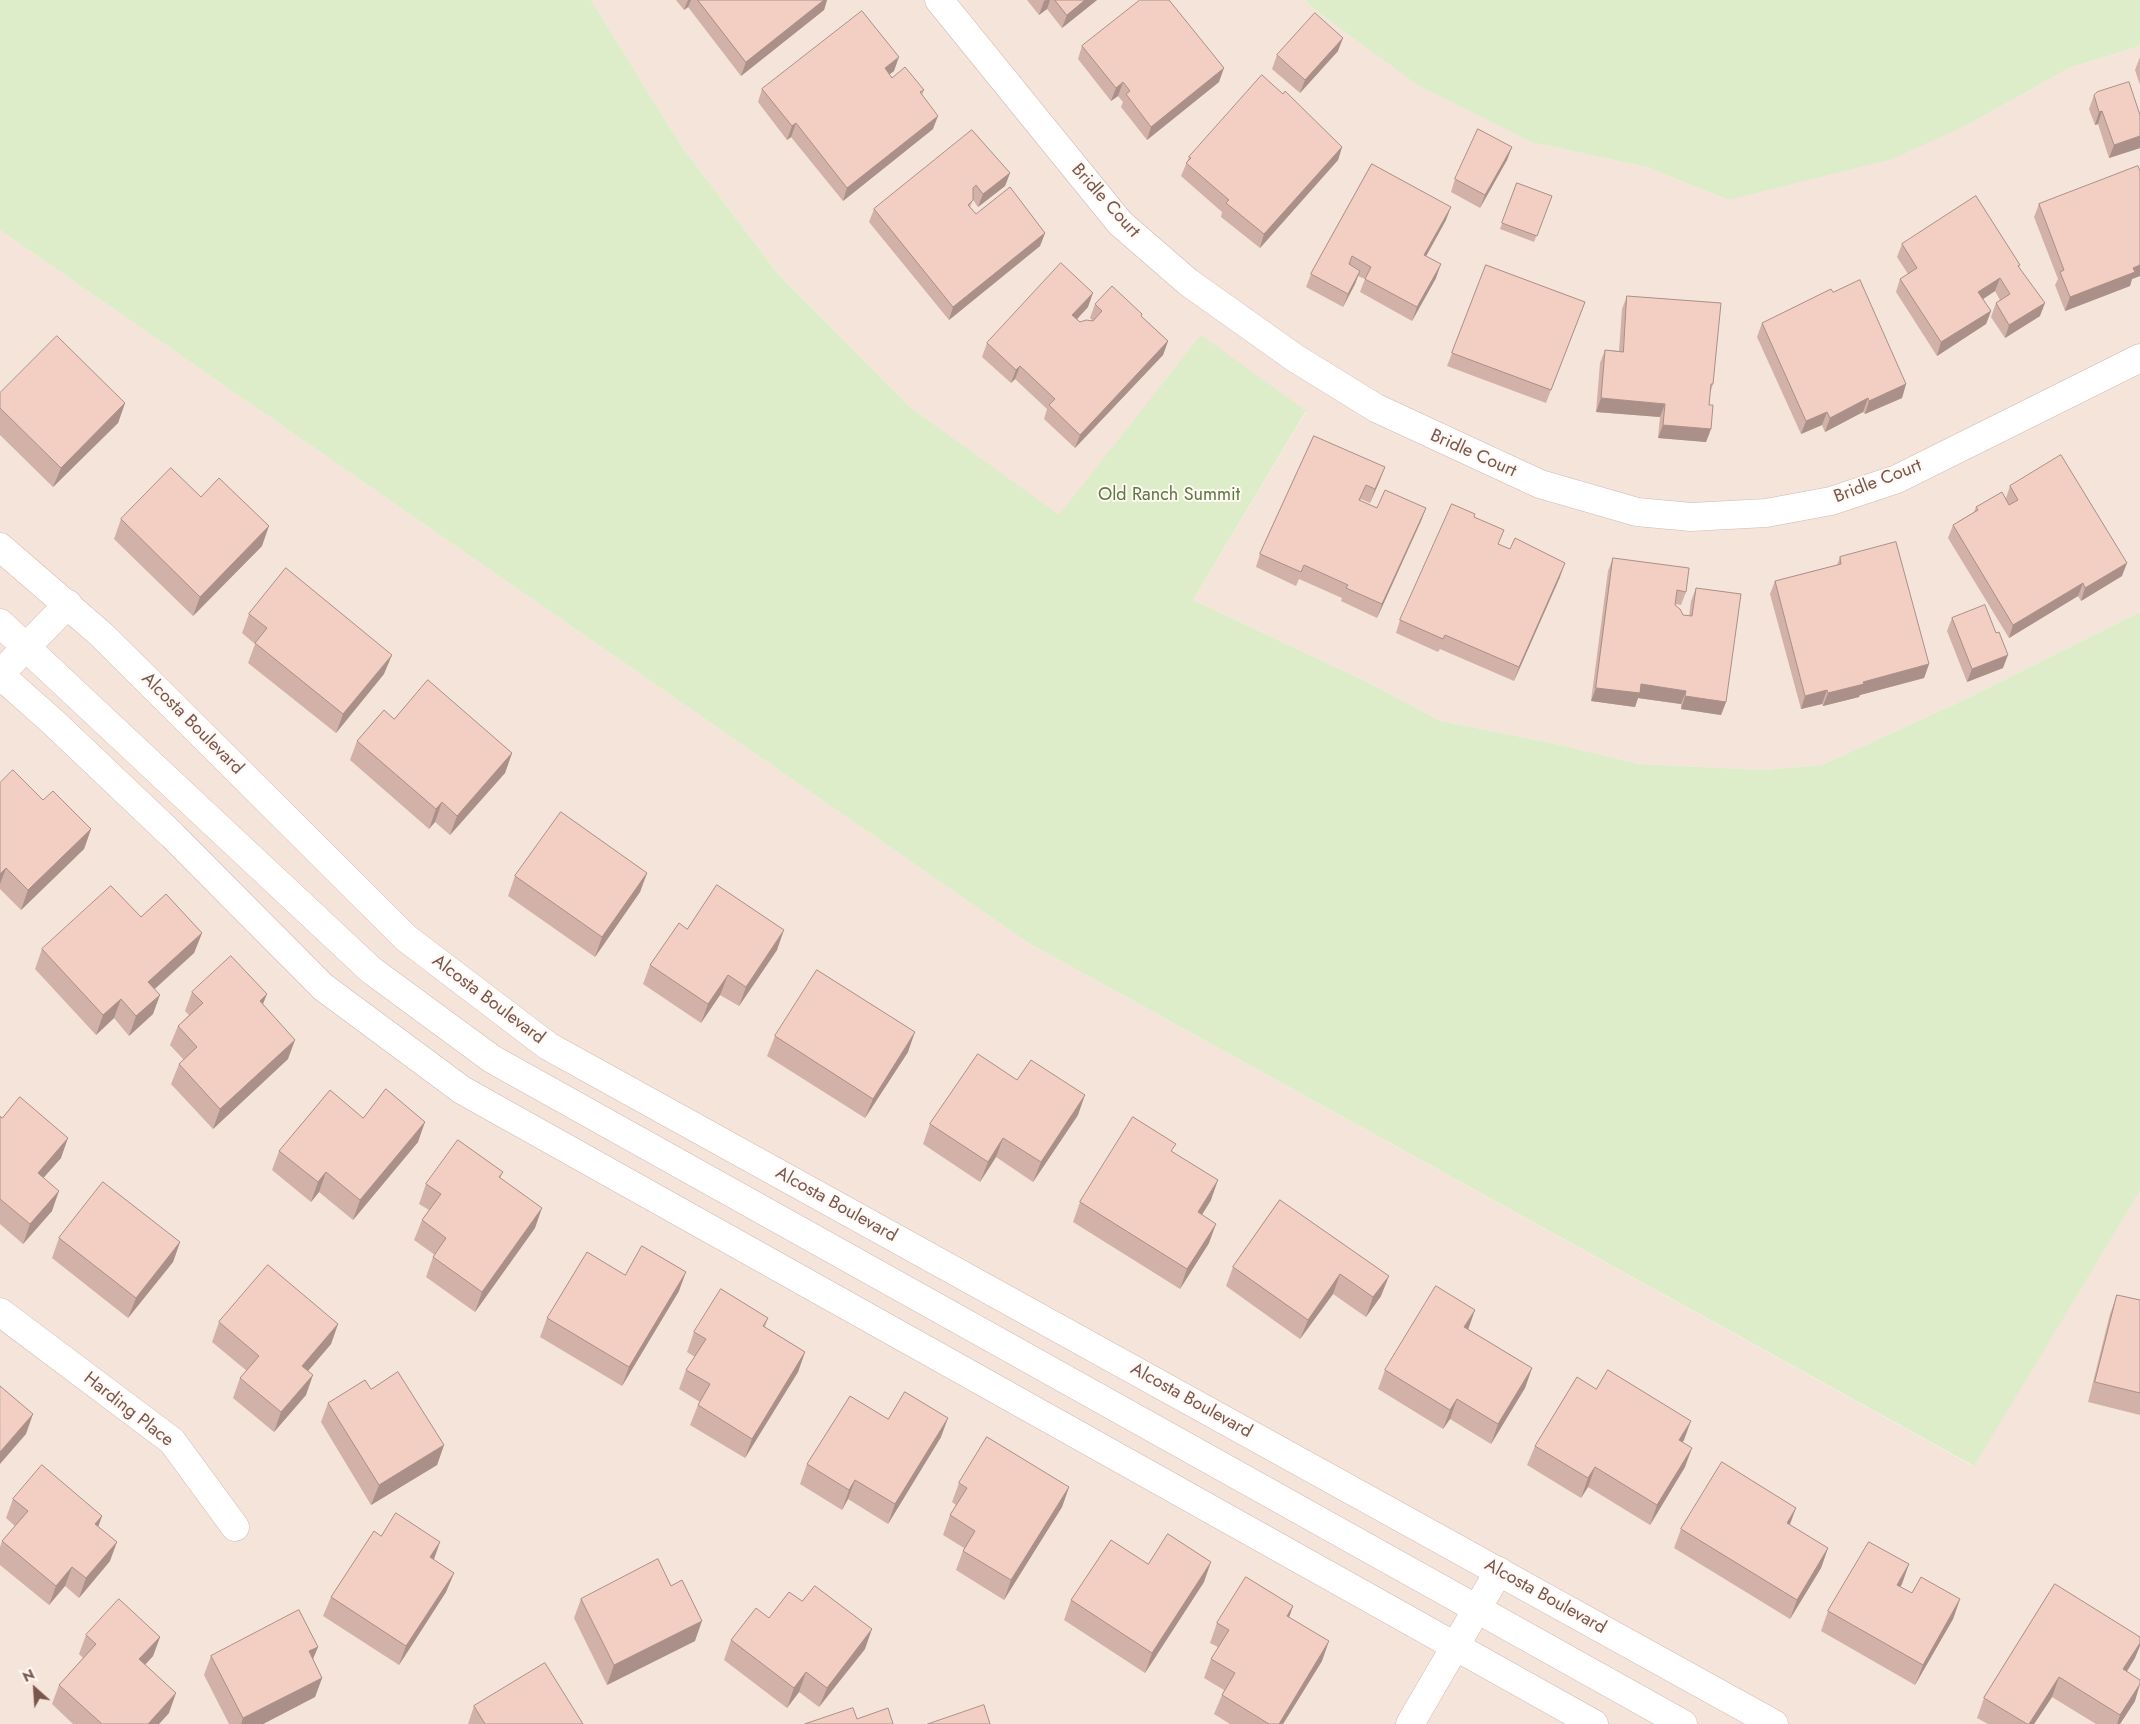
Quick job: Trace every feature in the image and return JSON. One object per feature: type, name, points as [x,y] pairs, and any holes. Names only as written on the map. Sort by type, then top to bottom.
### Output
[{"type":"main road","name":"Bridle Court","points":[[939,0],[1120,223],[1188,282],[1295,358],[1376,408],[1540,484],[1637,512],[1691,517],[1766,513],[1831,501],[1897,479],[2140,358]]},
{"type":"main road","name":"Alcosta Boulevard","points":[[0,547],[103,636],[406,938],[548,1046],[1774,1724]]},
{"type":"main road","points":[[68,604],[0,674],[54,722],[172,836],[323,987],[462,1090],[1594,1724]]},
{"type":"main road","points":[[0,623],[371,970],[492,1059],[1683,1724]]},
{"type":"main road","name":"Harding Place","points":[[0,1312],[172,1441],[235,1527]]},
{"type":"main road","points":[[1410,1724],[1499,1571]]},
{"type":"shaded area","name":"Old Ranch Summit","points":[[591,0],[1306,0],[1315,10],[1417,85],[1531,142],[1650,168],[1728,200],[1969,124],[2069,68],[2140,46],[2140,612],[1964,700],[1822,765],[1763,770],[1640,764],[1547,742],[1441,721],[1363,680],[1193,600],[1306,412],[1201,336],[1059,516],[910,407],[778,274],[680,144]]},
{"type":"shaded area","points":[[0,230],[1027,942],[1973,1466],[2140,1191],[2140,1724],[0,1724]]},
{"type":"green space","points":[[0,0],[591,0],[680,144],[778,274],[910,407],[1059,515],[1201,335],[1306,411],[1193,600],[1363,680],[1441,721],[1547,742],[1640,764],[1763,770],[1822,765],[1964,700],[2140,612],[2140,1191],[1974,1466],[1027,942],[0,230]]},
{"type":"green space","points":[[1306,0],[2140,0],[2140,46],[2069,68],[1969,124],[1892,159],[1728,200],[1650,168],[1531,142],[1417,85],[1315,10]]},
{"type":"building","points":[[698,0],[824,0],[746,62]]},
{"type":"building","points":[[1055,0],[1085,0],[1067,15]]},
{"type":"building","points":[[1140,0],[1169,0],[1224,68],[1151,127],[1126,94],[1130,91],[1123,82],[1116,88],[1082,46]]},
{"type":"building","points":[[862,11],[899,57],[885,68],[892,78],[905,67],[924,90],[920,92],[938,116],[847,188],[796,123],[792,126],[762,89]]},
{"type":"building","points":[[1315,13],[1343,38],[1305,80],[1277,55]]},
{"type":"building","points":[[1262,75],[1283,94],[1285,91],[1342,147],[1264,234],[1226,203],[1229,200],[1186,163],[1191,158],[1189,157]]},
{"type":"building","points":[[2129,82],[2140,115],[2140,136],[2114,145],[2102,111],[2099,112],[2094,95],[2097,92]]},
{"type":"building","points":[[1478,129],[1512,147],[1485,195],[1455,179]]},
{"type":"building","points":[[972,130],[1010,173],[983,194],[976,185],[973,188],[973,200],[968,205],[976,214],[1010,187],[1045,233],[953,307],[874,209]]},
{"type":"building","points":[[1372,164],[1451,207],[1424,255],[1441,264],[1417,307],[1365,279],[1371,267],[1352,256],[1349,264],[1360,271],[1348,294],[1311,274]]},
{"type":"building","points":[[2138,166],[2140,171],[2140,265],[2133,268],[2135,272],[2070,297],[2060,272],[2064,270],[2039,204]]},
{"type":"building","points":[[1517,183],[1552,196],[1537,236],[1502,223]]},
{"type":"building","points":[[1976,196],[2020,265],[2018,266],[2045,303],[2009,325],[1996,303],[2010,294],[2000,278],[1978,292],[1991,311],[1941,342],[1900,279],[1917,268],[1902,244]]},
{"type":"building","points":[[1061,263],[1093,293],[1072,315],[1080,322],[1086,320],[1093,321],[1102,311],[1095,304],[1112,286],[1168,341],[1080,435],[1049,405],[1055,399],[1020,366],[1016,370],[987,343]]},
{"type":"building","points":[[1486,265],[1585,302],[1551,390],[1452,353]]},
{"type":"building","points":[[1860,280],[1906,384],[1869,401],[1868,398],[1830,418],[1827,412],[1806,421],[1762,323],[1831,289],[1833,292]]},
{"type":"building","points":[[1627,296],[1721,303],[1713,384],[1711,384],[1709,405],[1713,405],[1711,429],[1663,425],[1665,404],[1601,398],[1605,350],[1623,352]]},
{"type":"building","points":[[57,336],[125,403],[61,468],[0,408],[0,393]]},
{"type":"building","points":[[1314,436],[1385,467],[1375,489],[1366,485],[1359,500],[1377,508],[1385,490],[1426,508],[1382,604],[1346,588],[1348,585],[1304,565],[1301,572],[1260,554]]},
{"type":"building","points":[[2061,455],[2127,563],[2085,588],[2083,583],[2013,625],[1953,525],[1978,510],[1976,507],[2002,492],[2009,505],[2018,500],[2010,486]]},
{"type":"building","points":[[171,468],[201,497],[219,478],[269,526],[200,597],[121,519]]},
{"type":"building","points":[[1452,504],[1475,514],[1474,517],[1504,530],[1498,544],[1510,549],[1515,538],[1565,563],[1519,667],[1445,635],[1443,639],[1400,620]]},
{"type":"building","points":[[1896,542],[1929,664],[1863,682],[1864,684],[1828,693],[1827,690],[1805,696],[1775,581],[1841,564],[1840,557]]},
{"type":"building","points":[[1613,558],[1689,568],[1686,592],[1677,590],[1675,605],[1683,615],[1692,616],[1696,588],[1741,594],[1726,702],[1685,696],[1686,691],[1641,684],[1640,693],[1596,688]]},
{"type":"building","points":[[286,568],[392,655],[343,714],[255,643],[267,628],[249,614]]},
{"type":"building","points":[[1985,605],[1996,633],[1999,632],[2008,655],[1972,669],[1952,618]]},
{"type":"building","points":[[428,680],[512,753],[457,816],[442,802],[436,809],[357,741],[384,710],[394,719]]},
{"type":"building","points":[[13,770],[43,800],[53,791],[91,829],[28,890],[6,868],[0,874],[0,783]]},
{"type":"building","points":[[561,812],[647,873],[602,937],[515,876]]},
{"type":"building","points":[[717,885],[784,930],[746,987],[728,975],[708,1004],[650,965],[679,923],[687,929]]},
{"type":"building","points":[[111,886],[141,917],[166,894],[202,933],[148,982],[160,995],[136,1016],[121,999],[103,1015],[42,949]]},
{"type":"building","points":[[231,956],[267,994],[260,1001],[295,1040],[220,1109],[179,1064],[197,1047],[178,1026],[203,1003],[192,992]]},
{"type":"building","points":[[817,970],[915,1032],[873,1099],[775,1036]]},
{"type":"building","points":[[978,1054],[1017,1080],[1031,1060],[1085,1095],[1041,1162],[1003,1138],[988,1162],[930,1124]]},
{"type":"building","points":[[386,1089],[425,1122],[360,1200],[326,1172],[318,1182],[279,1151],[330,1090],[363,1118]]},
{"type":"building","points":[[20,1097],[68,1138],[38,1173],[59,1191],[30,1224],[0,1199],[0,1116],[2,1118]]},
{"type":"building","points":[[1133,1117],[1176,1144],[1171,1151],[1218,1180],[1198,1212],[1216,1224],[1187,1269],[1080,1202]]},
{"type":"building","points":[[458,1140],[503,1172],[499,1177],[542,1208],[482,1292],[433,1257],[446,1238],[422,1220],[441,1194],[426,1184]]},
{"type":"building","points":[[103,1182],[180,1242],[136,1298],[59,1238]]},
{"type":"building","points":[[1280,1200],[1389,1276],[1373,1297],[1340,1274],[1308,1320],[1233,1267]]},
{"type":"building","points":[[642,1246],[686,1272],[629,1367],[547,1318],[587,1252],[625,1275]]},
{"type":"building","points":[[268,1265],[338,1324],[302,1366],[313,1375],[281,1412],[240,1378],[259,1356],[219,1322]]},
{"type":"building","points":[[1436,1286],[1475,1310],[1464,1327],[1532,1368],[1498,1424],[1457,1399],[1450,1410],[1385,1370]]},
{"type":"building","points":[[721,1289],[768,1318],[763,1326],[805,1352],[752,1439],[698,1405],[710,1384],[686,1370],[706,1339],[694,1332]]},
{"type":"building","points":[[2117,1295],[2140,1300],[2140,1393],[2095,1382]]},
{"type":"building","points":[[1608,1370],[1691,1421],[1679,1440],[1692,1448],[1657,1505],[1595,1467],[1588,1478],[1535,1446],[1577,1377],[1596,1389]]},
{"type":"building","points":[[398,1372],[444,1445],[379,1485],[328,1403],[365,1380],[371,1389]]},
{"type":"building","points":[[0,1386],[33,1414],[0,1452]]},
{"type":"building","points":[[905,1392],[948,1418],[895,1504],[855,1480],[849,1490],[807,1464],[850,1396],[888,1419]]},
{"type":"building","points":[[987,1437],[1069,1487],[1011,1580],[963,1551],[975,1531],[950,1515],[967,1488],[959,1483]]},
{"type":"building","points":[[1722,1462],[1796,1508],[1787,1523],[1828,1548],[1797,1600],[1681,1529]]},
{"type":"building","points":[[42,1465],[102,1516],[95,1524],[117,1542],[86,1578],[72,1567],[56,1586],[2,1541],[28,1511],[13,1499]]},
{"type":"building","points":[[396,1513],[440,1542],[430,1557],[454,1573],[406,1646],[331,1597],[374,1531],[381,1536]]},
{"type":"building","points":[[1168,1534],[1211,1562],[1152,1653],[1071,1600],[1111,1540],[1148,1564]]},
{"type":"building","points":[[1869,1542],[1909,1564],[1897,1585],[1912,1593],[1921,1577],[1960,1599],[1923,1665],[1828,1611]]},
{"type":"building","points":[[658,1559],[671,1586],[682,1580],[702,1621],[614,1665],[581,1599]]},
{"type":"building","points":[[1246,1577],[1293,1606],[1287,1616],[1329,1641],[1279,1724],[1269,1724],[1222,1695],[1235,1673],[1211,1659],[1229,1630],[1217,1623]]},
{"type":"building","points":[[2055,1584],[2140,1637],[2140,1643],[2123,1669],[2140,1680],[2140,1684],[2120,1715],[2059,1677],[2029,1724],[1984,1698]]},
{"type":"building","points":[[815,1586],[872,1629],[827,1688],[806,1672],[794,1688],[731,1640],[756,1608],[769,1618],[789,1592],[802,1601]]},
{"type":"building","points":[[119,1599],[160,1637],[139,1659],[176,1693],[148,1724],[102,1724],[59,1685],[96,1644],[86,1635]]},
{"type":"building","points":[[299,1610],[318,1647],[309,1651],[322,1678],[243,1718],[211,1656]]},
{"type":"building","points":[[545,1663],[583,1724],[485,1724],[474,1706]]},
{"type":"building","points":[[984,1705],[990,1724],[928,1724]]},
{"type":"building","points":[[853,1708],[857,1719],[888,1708],[893,1724],[805,1724]]}]
